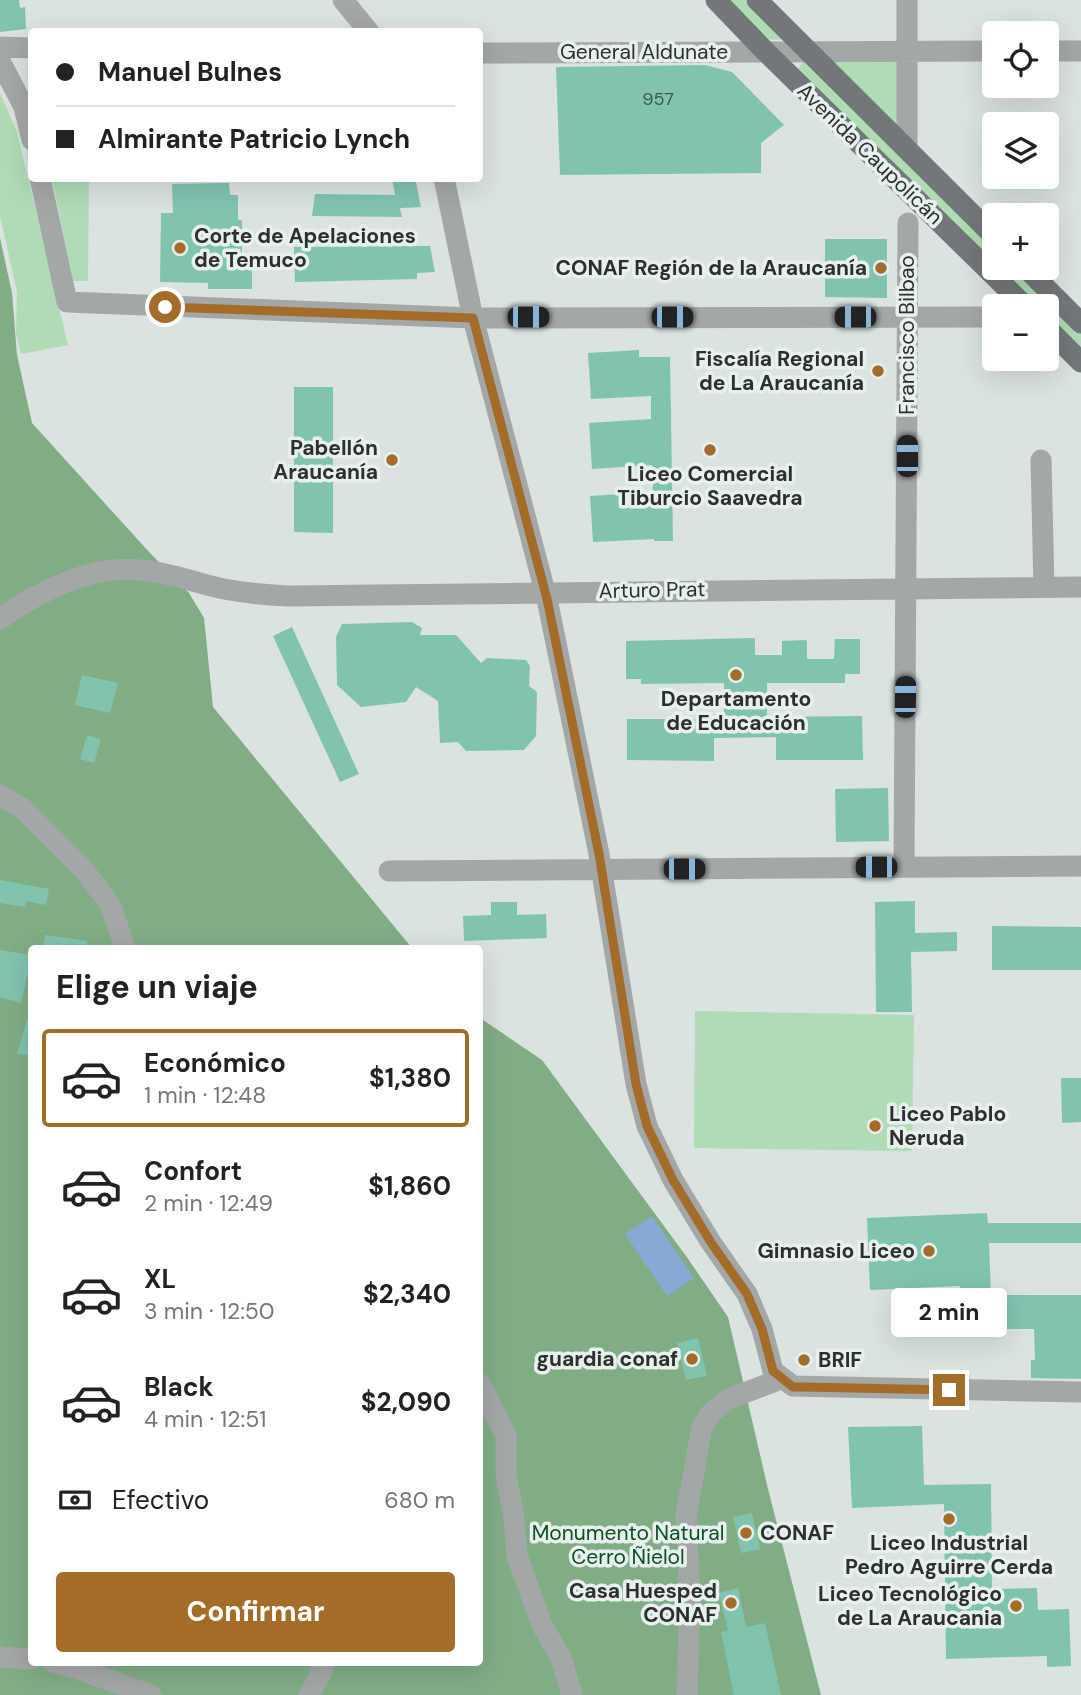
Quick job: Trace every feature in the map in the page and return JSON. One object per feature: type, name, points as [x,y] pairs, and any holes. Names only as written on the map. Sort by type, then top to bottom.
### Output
[{"type":"main road","name":"Avenida Caupolicán","points":[[716,0],[1016,294]]},
{"type":"main road","name":"Avenida Caupolicán","points":[[757,0],[982,224]]},
{"type":"main road","points":[[1039,280],[1078,316]]},
{"type":"main road","points":[[1059,312],[1078,316]]},
{"type":"main road","points":[[1059,340],[1081,362]]},
{"type":"street","points":[[343,0],[366,28]]},
{"type":"street","points":[[907,0],[907,148]]},
{"type":"street","points":[[0,47],[28,48]]},
{"type":"street","points":[[789,74],[809,51]]},
{"type":"street","name":"General Aldunate","points":[[483,53],[982,51]]},
{"type":"street","points":[[1059,51],[1081,51]]},
{"type":"street","points":[[0,61],[24,107],[28,124]]},
{"type":"street","points":[[41,182],[67,302],[473,318],[982,317]]},
{"type":"street","points":[[445,182],[473,318],[546,592],[602,870],[636,1084],[647,1126],[673,1180],[710,1241],[747,1294],[762,1329],[773,1371],[793,1387],[1081,1392]]},
{"type":"street","name":"Francisco Bilbao","points":[[904,867],[908,223]]},
{"type":"street","points":[[1041,460],[1044,587]]},
{"type":"street","name":"Arturo Prat","points":[[0,619],[17,607],[79,577],[139,569],[223,589],[288,596],[1081,586]]},
{"type":"street","points":[[0,795],[22,807],[83,869],[111,906],[124,945]]},
{"type":"street","points":[[389,871],[1081,866]]},
{"type":"street","points":[[687,1695],[690,1597],[686,1515],[702,1427],[711,1413],[728,1399],[781,1379]]},
{"type":"street","points":[[483,1390],[506,1436],[506,1476],[514,1517],[517,1556],[542,1625],[561,1658],[572,1695]]},
{"type":"street","points":[[0,1657],[28,1658]]},
{"type":"street","points":[[67,1666],[151,1695]]},
{"type":"street","points":[[309,1695],[323,1666]]},
{"type":"green space","points":[[722,0],[748,0],[789,40],[760,39]]},
{"type":"green space","points":[[807,56],[982,230],[982,257],[795,73]]},
{"type":"green space","points":[[822,57],[902,59],[901,135]]},
{"type":"green space","points":[[0,93],[17,132],[68,345],[21,354],[16,333],[17,292],[0,216]]},
{"type":"green space","points":[[53,182],[89,182],[88,281],[73,281]]},
{"type":"green space","name":"Monumento Natural Cerro Ñielol","points":[[0,238],[12,293],[17,355],[32,423],[189,593],[204,618],[213,707],[410,945],[28,945],[28,1666],[483,1666],[483,1020],[542,1060],[728,1317],[768,1489],[821,1695],[0,1695]]},
{"type":"green space","points":[[1006,280],[1032,280],[1046,294],[1020,294]]},
{"type":"green space","points":[[1059,307],[1081,329],[1081,355],[1059,333]]},
{"type":"green space","points":[[695,1011],[914,1015],[912,1151],[694,1148]]},
{"type":"water","points":[[652,1216],[694,1278],[667,1296],[625,1234]]},
{"type":"building","points":[[0,0],[19,0],[20,8],[25,7],[26,29],[0,32]]},
{"type":"building","points":[[705,65],[732,72],[784,125],[761,143],[761,173],[560,175],[556,67]]},
{"type":"building","points":[[393,182],[416,182],[421,207],[400,208],[402,217],[312,216],[315,194],[395,195]]},
{"type":"building","points":[[229,183],[230,195],[238,195],[238,220],[242,220],[242,269],[252,269],[252,289],[208,289],[208,283],[160,282],[161,213],[173,213],[172,184]]},
{"type":"building","points":[[825,239],[887,239],[887,298],[825,297]]},
{"type":"building","points":[[430,246],[435,272],[417,273],[417,279],[295,282],[294,247]]},
{"type":"building","points":[[639,350],[639,357],[670,357],[673,541],[654,539],[593,542],[590,496],[653,492],[652,465],[592,469],[589,423],[651,419],[651,396],[591,399],[588,353]]},
{"type":"building","points":[[294,387],[333,387],[333,533],[294,532]]},
{"type":"building","points":[[412,622],[422,628],[420,635],[456,635],[481,663],[487,658],[526,660],[530,666],[529,686],[537,692],[536,736],[524,750],[466,751],[458,742],[440,743],[438,701],[416,687],[406,702],[361,707],[337,685],[336,637],[342,624]]},
{"type":"building","points":[[292,627],[359,774],[340,782],[273,636]]},
{"type":"building","points":[[755,638],[755,655],[782,655],[782,641],[807,640],[807,659],[834,659],[835,639],[860,639],[860,674],[845,674],[845,683],[767,683],[767,717],[862,716],[863,760],[776,760],[776,737],[714,738],[714,761],[627,760],[627,719],[724,719],[724,683],[641,684],[641,679],[626,679],[626,641]]},
{"type":"building","points":[[82,675],[118,683],[110,713],[75,705]]},
{"type":"building","points":[[87,735],[101,739],[94,763],[80,759]]},
{"type":"building","points":[[888,788],[889,841],[836,842],[835,789]]},
{"type":"building","points":[[0,880],[49,889],[46,905],[26,901],[25,907],[0,903]]},
{"type":"building","points":[[915,901],[915,933],[957,932],[957,951],[911,952],[912,1012],[876,1012],[875,902]]},
{"type":"building","points":[[491,902],[517,902],[517,915],[546,914],[547,938],[464,941],[463,916],[491,915]]},
{"type":"building","points":[[992,926],[1081,927],[1081,970],[992,970]]},
{"type":"building","points":[[45,935],[87,941],[87,945],[43,945]]},
{"type":"building","points":[[0,950],[28,954],[28,972],[21,1003],[0,997]]},
{"type":"building","points":[[28,1017],[28,1055],[17,1054]]},
{"type":"building","points":[[1061,1078],[1081,1078],[1081,1122],[1062,1123]]},
{"type":"building","points":[[987,1213],[988,1223],[1081,1223],[1081,1243],[989,1243],[991,1295],[1081,1295],[1081,1379],[1031,1378],[1031,1360],[1035,1360],[1034,1329],[960,1329],[960,1286],[870,1290],[867,1218]]},
{"type":"building","name":"guardia conaf","points":[[698,1338],[707,1376],[686,1380],[677,1343]]},
{"type":"building","points":[[922,1426],[924,1485],[991,1484],[992,1589],[1037,1588],[1038,1610],[1069,1609],[1071,1666],[1047,1667],[1047,1656],[946,1659],[944,1504],[852,1508],[848,1427]]},
{"type":"building","name":"CONAF","points":[[752,1513],[760,1549],[741,1553],[733,1517]]},
{"type":"building","points":[[738,1588],[746,1627],[765,1623],[781,1695],[734,1695],[721,1632],[728,1631],[719,1593]]},
{"type":"place","name":"Corte de Apelaciones de Temuco","points":[[180,248]]},
{"type":"place","name":"CONAF Región de la Araucanía","points":[[881,268]]},
{"type":"place","name":"Fiscalía Regional de La Araucanía","points":[[878,371]]},
{"type":"place","name":"Liceo Comercial Tiburcio Saavedra","points":[[710,450]]},
{"type":"place","name":"Pabellón Araucanía","points":[[392,460]]},
{"type":"place","name":"Departamento de Educación","points":[[736,675]]},
{"type":"place","name":"Liceo Pablo Neruda","points":[[875,1126]]},
{"type":"place","name":"Gimnasio Liceo","points":[[929,1251]]},
{"type":"place","name":"guardia conaf","points":[[692,1359]]},
{"type":"place","name":"BRIF","points":[[804,1360]]},
{"type":"place","name":"Liceo Industrial Pedro Aguirre Cerda","points":[[949,1519]]},
{"type":"place","name":"CONAF","points":[[746,1533]]},
{"type":"place","name":"Casa Huesped CONAF","points":[[731,1603]]},
{"type":"place","name":"Liceo Tecnológico de La Araucania","points":[[1016,1606]]},
{"type":"route","points":[[165,307],[473,318],[547,599],[599,854],[636,1084],[647,1126],[673,1180],[710,1241],[747,1294],[762,1329],[768,1360],[781,1379],[793,1387],[949,1390]]}]
